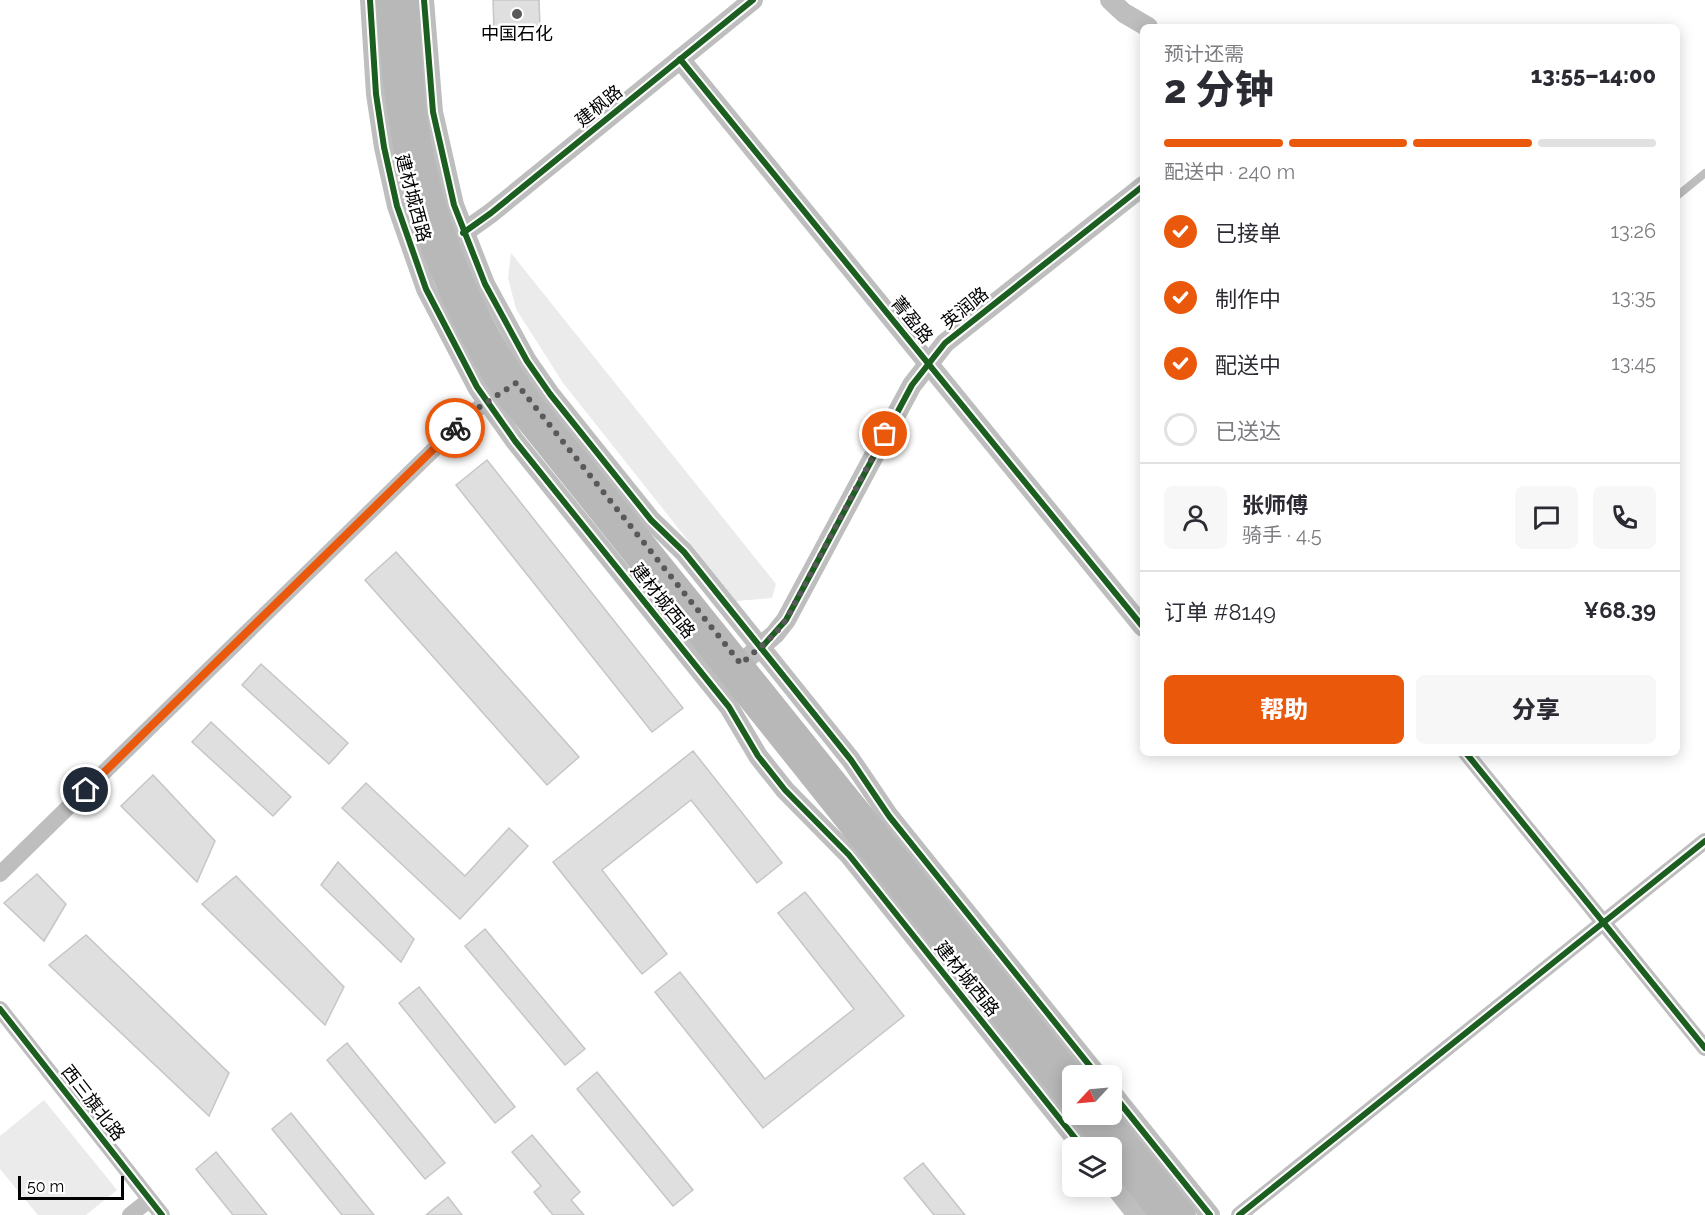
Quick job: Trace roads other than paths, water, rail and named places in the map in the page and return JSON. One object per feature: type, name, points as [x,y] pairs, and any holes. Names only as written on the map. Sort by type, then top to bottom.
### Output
[{"type":"main road","name":"建材城西路","points":[[387,0],[399,130],[423,225],[451,297],[502,392],[1064,1065]]},
{"type":"main road","name":"建材城西路","points":[[408,0],[415,108],[426,169],[449,245],[490,338],[502,392]]},
{"type":"main road","name":"建材城西路","points":[[735,669],[1062,1091]]},
{"type":"main road","points":[[1089,1125],[1099,1137]]},
{"type":"main road","points":[[1113,1125],[1185,1215]]},
{"type":"main road","points":[[1122,1166],[1161,1215]]},
{"type":"street","name":"建材城西路","points":[[370,0],[379,119],[397,206],[426,289],[461,360],[502,392],[515,441],[729,707],[758,756],[790,796],[849,855],[1074,1137]]},
{"type":"street","name":"建材城西路","points":[[424,0],[433,112],[446,173],[474,261],[511,334],[550,394],[651,520],[684,552],[852,760],[889,816],[1089,1065]]},
{"type":"street","name":"建枫路","points":[[463,232],[753,0]]},
{"type":"street","points":[[1110,0],[1124,14],[1142,24]]},
{"type":"street","name":"菁盈路","points":[[680,59],[1140,623]]},
{"type":"street","name":"英润路","points":[[735,669],[761,648],[786,620],[912,385],[927,362],[945,343],[1140,188]]},
{"type":"street","points":[[474,261],[480,278],[486,327],[490,338]]},
{"type":"street","points":[[0,874],[459,424],[502,392]]},
{"type":"street","points":[[1468,756],[1705,1048]]},
{"type":"street","points":[[1239,1215],[1705,841]]},
{"type":"street","name":"西三旗北路","points":[[0,1009],[162,1215]]},
{"type":"street","points":[[1122,1105],[1210,1215]]},
{"type":"street","points":[[1122,1196],[1137,1215]]},
{"type":"street","points":[[130,1215],[149,1200]]},
{"type":"lane","points":[[1680,194],[1705,173]]},
{"type":"place","name":"中国石化","points":[[517,14]]}]
